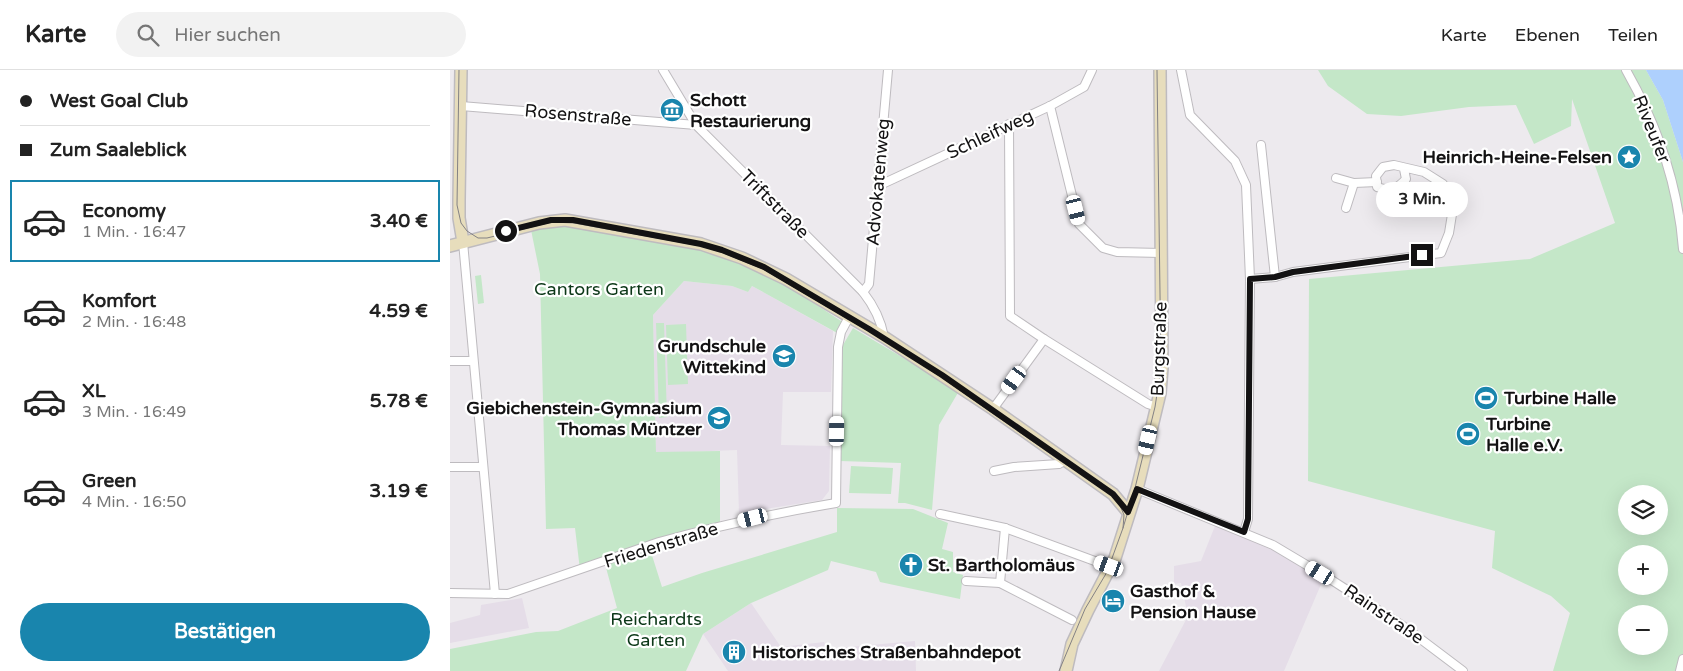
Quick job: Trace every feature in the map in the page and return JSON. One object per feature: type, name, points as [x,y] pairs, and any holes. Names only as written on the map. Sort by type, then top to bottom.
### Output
[{"type":"main road","points":[[461,70],[459,218],[463,242]]},
{"type":"main road","name":"Burgstraße","points":[[1066,671],[1066,665],[1075,638],[1111,567],[1137,489],[1157,407],[1162,368],[1160,70]]},
{"type":"main road","points":[[450,246],[539,223],[565,220],[701,244],[722,250],[764,267],[884,338],[993,409],[1113,494],[1128,512]]},
{"type":"street","name":"Triftstraße","points":[[663,70],[696,124],[863,292],[871,302],[882,324],[884,338]]},
{"type":"street","name":"Advokatenweg","points":[[863,292],[869,284],[888,70]]},
{"type":"street","name":"Schleifweg","points":[[878,186],[1050,106],[1084,87],[1092,70]]},
{"type":"street","points":[[1181,70],[1190,115],[1235,161],[1246,185],[1250,279],[1248,519],[1244,532]]},
{"type":"street","name":"Riveufer","points":[[1626,70],[1650,115],[1661,143],[1679,211],[1683,249]]},
{"type":"street","name":"Rosenstraße","points":[[461,106],[696,124]]},
{"type":"street","points":[[1050,106],[1079,224],[1103,248],[1117,252],[1161,253]]},
{"type":"street","points":[[1009,124],[1010,316],[1148,404],[1157,407]]},
{"type":"street","points":[[1261,145],[1275,277]]},
{"type":"street","points":[[1250,279],[1441,253],[1449,233],[1453,208],[1443,184],[1424,172],[1404,169],[1394,165],[1384,167],[1376,176],[1377,188],[1388,191],[1399,187],[1406,179],[1404,169]]},
{"type":"street","points":[[1336,178],[1354,183],[1377,182]]},
{"type":"street","points":[[1346,208],[1354,183]]},
{"type":"street","points":[[1393,189],[1397,206],[1405,210]]},
{"type":"street","points":[[463,242],[495,594]]},
{"type":"street","name":"Friedenstraße","points":[[450,594],[508,594],[659,542],[778,513],[836,503],[838,347],[841,332],[849,317]]},
{"type":"street","points":[[993,409],[1044,339]]},
{"type":"street","points":[[450,361],[473,361]]},
{"type":"street","points":[[994,471],[1014,467],[1059,464],[1064,460]]},
{"type":"street","points":[[450,467],[482,467]]},
{"type":"street","name":"Rainstraße","points":[[1137,489],[1273,545],[1426,642],[1463,671]]},
{"type":"street","points":[[940,514],[1005,528],[1111,567]]},
{"type":"street","points":[[1000,583],[1005,528]]},
{"type":"street","points":[[966,581],[1000,583],[1072,620]]},
{"type":"street","points":[[1680,671],[1683,659]]},
{"type":"shaded area","name":"Giebichenstein-Gymnasium Thomas Müntzer","points":[[684,281],[732,286],[748,292],[752,286],[833,331],[831,392],[783,392],[781,445],[830,446],[829,491],[822,500],[739,513],[737,450],[656,453],[653,315]]},
{"type":"shaded area","points":[[1217,521],[1325,575],[1284,671],[1159,671],[1188,616],[1181,583],[1174,584],[1174,566],[1201,561]]},
{"type":"shaded area","points":[[522,598],[529,628],[450,643],[450,623],[480,615],[481,605]]},
{"type":"shaded area","points":[[751,603],[781,647],[824,642],[827,649],[915,641],[916,671],[728,671],[703,634]]},
{"type":"green space","points":[[1318,70],[1646,70],[1663,100],[1683,162],[1683,671],[1553,671],[1570,613],[1551,596],[1492,568],[1495,531],[1308,481],[1309,279],[1530,259],[1615,223],[1572,99],[1571,126],[1534,144],[1516,105],[1469,107],[1401,116],[1367,114],[1328,86]]},
{"type":"green space","name":"Cantors Garten","points":[[566,223],[700,247],[764,270],[844,323],[839,334],[752,286],[748,292],[732,286],[684,281],[653,315],[656,452],[720,451],[720,524],[580,570],[575,528],[546,529],[540,274],[530,225]]},
{"type":"green space","points":[[481,275],[484,303],[478,304],[475,276]]},
{"type":"green space","points":[[656,323],[664,323],[667,417],[659,418]]},
{"type":"green space","points":[[686,324],[688,384],[668,385],[666,325]]},
{"type":"green space","points":[[853,328],[959,391],[939,425],[932,510],[898,503],[901,463],[840,461],[840,350]]},
{"type":"green space","points":[[851,466],[893,468],[891,494],[849,493]]},
{"type":"green space","name":"Reichardts Garten","points":[[837,508],[913,509],[948,523],[942,549],[953,552],[953,572],[963,575],[960,599],[880,582],[876,572],[831,561],[828,570],[751,603],[703,634],[686,671],[450,671],[450,649],[536,632],[558,631],[617,608],[605,564],[650,549],[662,587],[837,532]]},
{"type":"water","points":[[1646,70],[1683,70],[1683,162],[1663,100]]},
{"type":"tram line","points":[[459,70],[457,205],[461,223],[467,231],[478,238],[487,238],[552,222],[574,223],[701,246],[763,269],[882,339],[1097,484],[1119,503],[1124,515],[1123,528]]},
{"type":"tram line","points":[[1059,671],[1085,609],[1107,572],[1135,488],[1155,407],[1161,368],[1157,70]]},
{"type":"place","name":"Schott Restaurierung","points":[[672,110]]},
{"type":"place","name":"Heinrich-Heine-Felsen","points":[[1629,157]]},
{"type":"place","name":"Grundschule Wittekind","points":[[784,356]]},
{"type":"place","name":"Turbine Halle","points":[[1486,398]]},
{"type":"place","name":"Giebichenstein-Gymnasium Thomas Müntzer","points":[[719,418]]},
{"type":"place","name":"Turbine Halle e.V.","points":[[1468,434]]},
{"type":"place","name":"St. Bartholomäus","points":[[911,565]]},
{"type":"place","name":"Gasthof & Pension Hause","points":[[1113,601]]},
{"type":"place","name":"Historisches Straßenbahndepot","points":[[734,652]]},
{"type":"route","points":[[506,231],[551,220],[573,220],[701,244],[742,258],[786,279],[942,375],[1113,494],[1128,512],[1137,489],[1244,532],[1248,519],[1250,279],[1422,255]]}]
